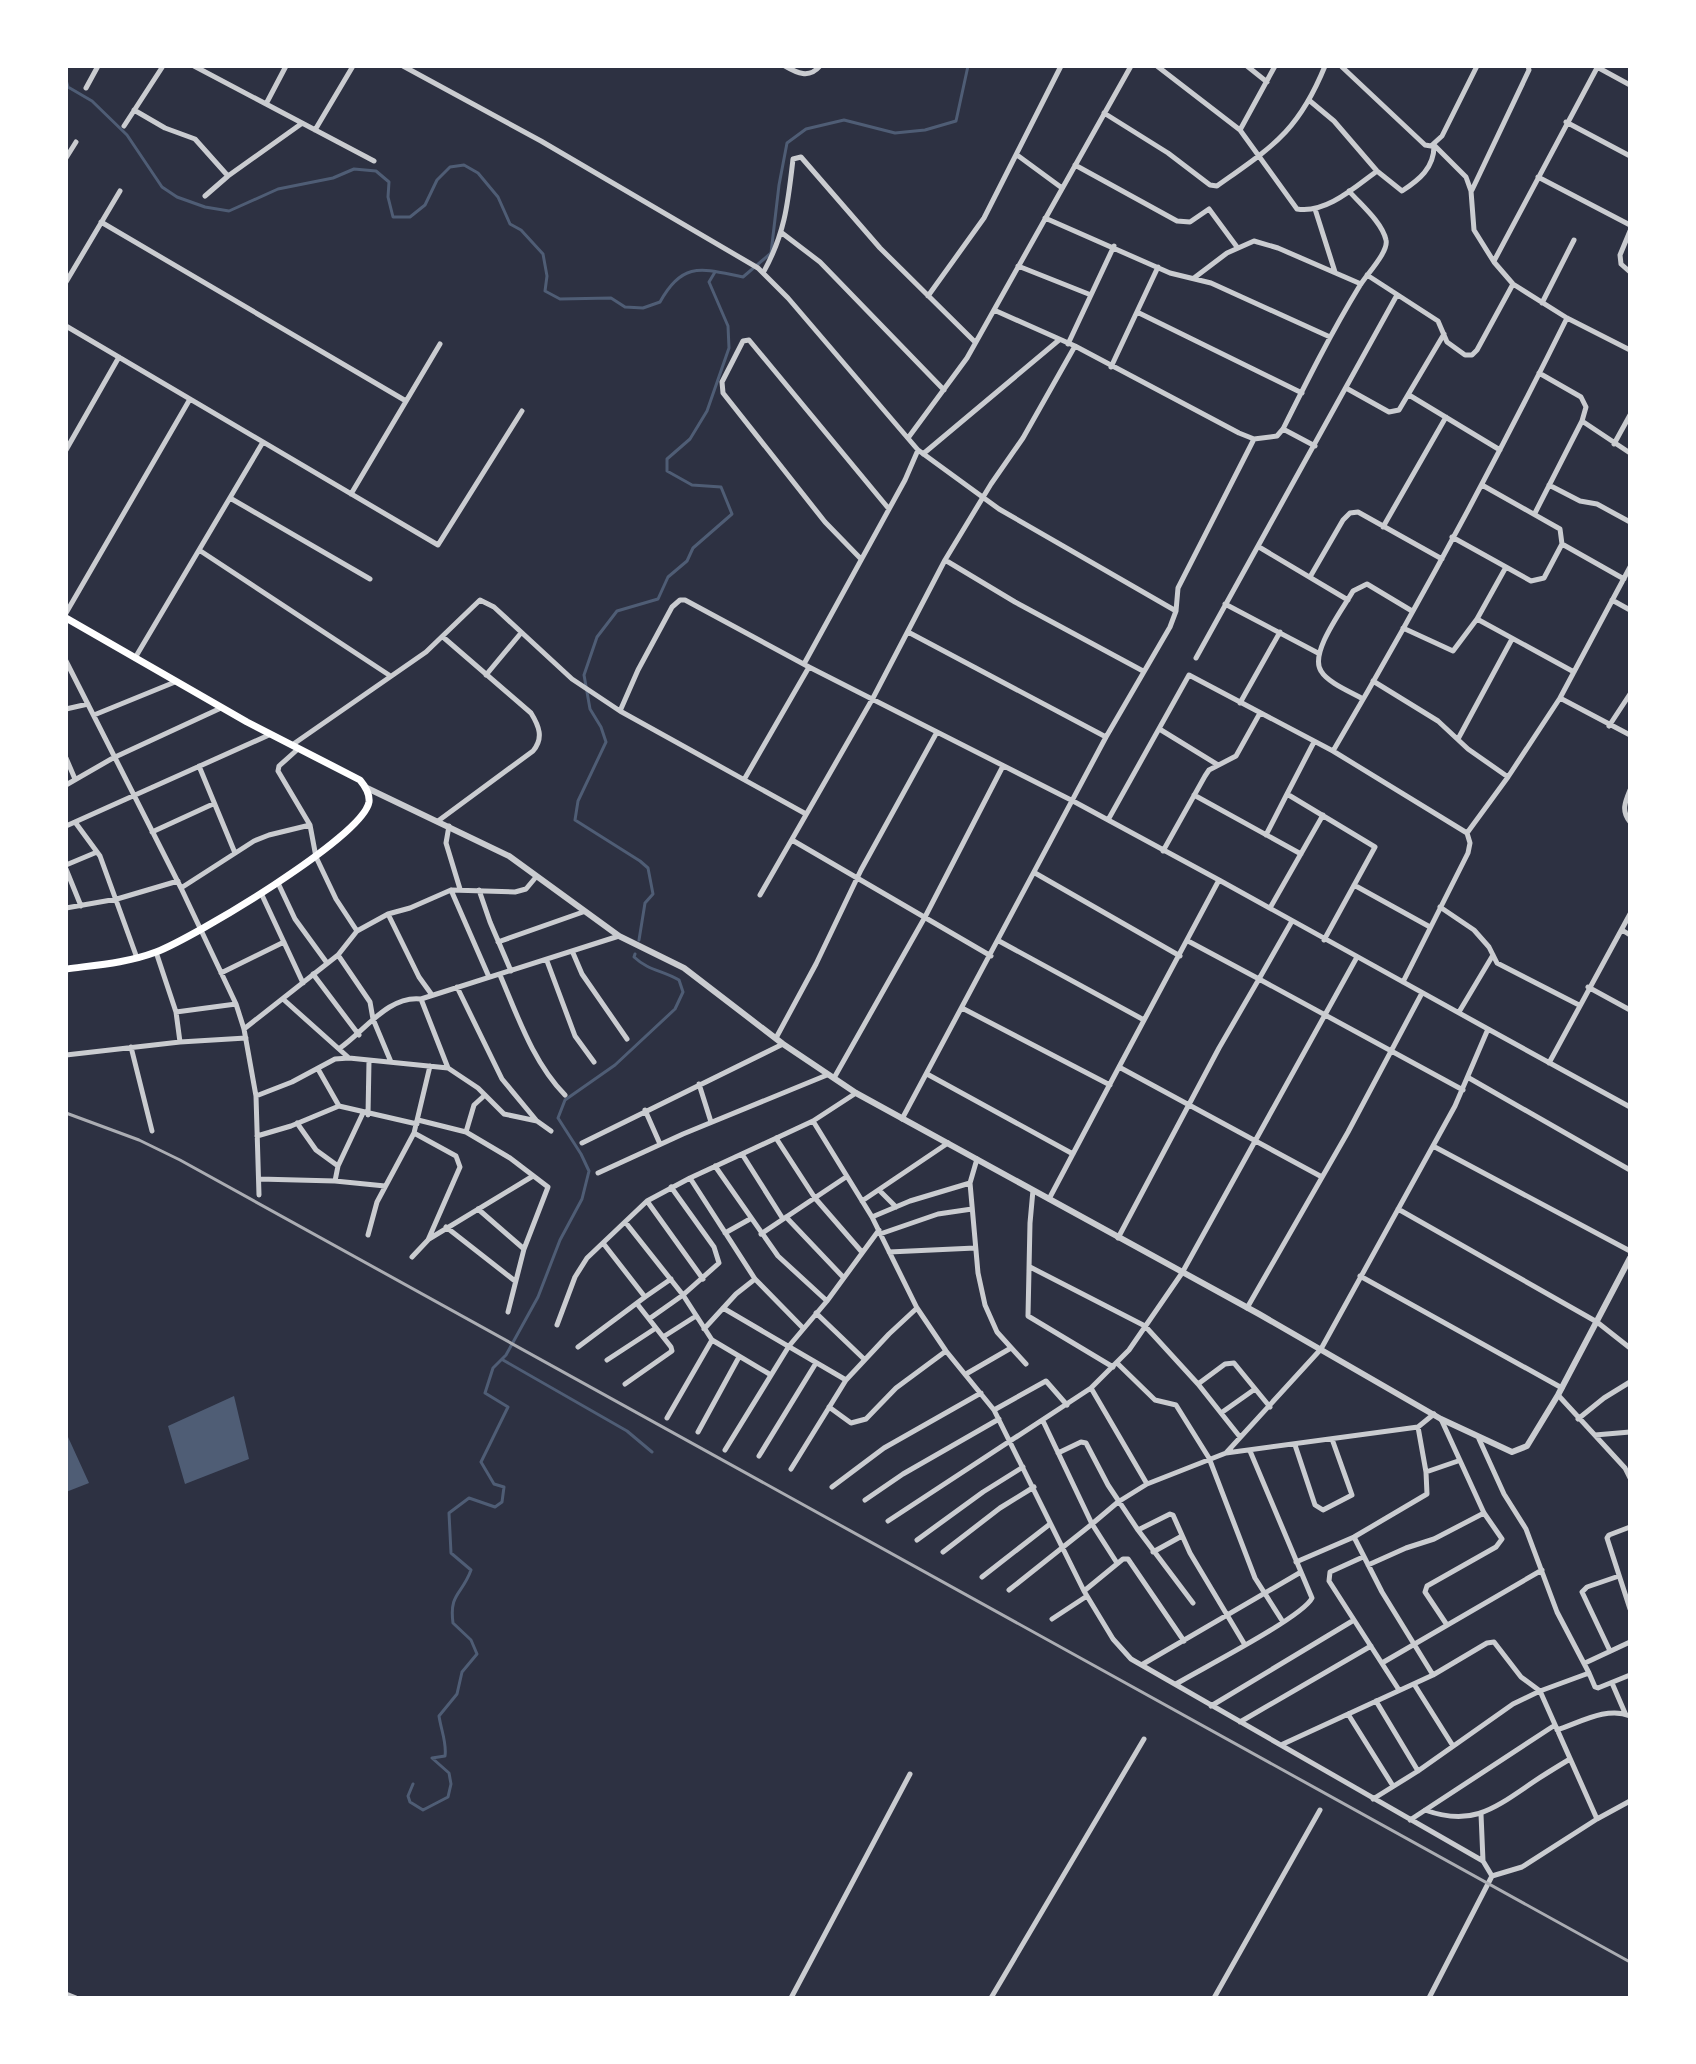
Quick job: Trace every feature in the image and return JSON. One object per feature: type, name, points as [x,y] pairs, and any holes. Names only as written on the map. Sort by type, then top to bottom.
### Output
[{"type":"main road","points":[[66,616],[221,708],[360,780],[367,788],[369,801],[359,819],[316,857],[201,929],[137,958],[66,969]]},
{"type":"street","points":[[86,88],[98,66]]},
{"type":"street","points":[[124,126],[163,66]]},
{"type":"street","points":[[194,66],[374,161]]},
{"type":"street","points":[[315,130],[353,66]]},
{"type":"street","points":[[403,66],[541,141],[746,261],[760,271],[920,452],[982,498],[1176,611]]},
{"type":"street","points":[[785,66],[806,75],[820,66]]},
{"type":"street","points":[[928,296],[984,218],[1061,66]]},
{"type":"street","points":[[908,438],[975,342],[1131,66]]},
{"type":"street","points":[[1157,66],[1240,130],[1297,209],[1315,209],[1328,204],[1377,171]]},
{"type":"street","points":[[1247,66],[1267,82]]},
{"type":"street","points":[[1240,130],[1275,66]]},
{"type":"street","points":[[1104,113],[1213,186],[1260,155],[1293,126],[1310,101],[1325,66]]},
{"type":"street","points":[[1341,66],[1425,145],[1434,145],[1466,177],[1471,191],[1474,230],[1494,262],[1513,284],[1567,318],[1630,350]]},
{"type":"street","points":[[1310,101],[1334,121],[1377,171],[1402,191],[1420,179],[1428,167],[1435,152],[1434,145],[1442,136],[1477,66]]},
{"type":"street","points":[[1471,191],[1529,70],[1528,66]]},
{"type":"street","points":[[266,104],[283,67]]},
{"type":"street","points":[[1494,262],[1598,67],[1630,85]]},
{"type":"street","points":[[134,110],[165,128],[195,139],[228,176]]},
{"type":"street","points":[[1566,122],[1630,156]]},
{"type":"street","points":[[205,196],[302,123]]},
{"type":"street","points":[[66,158],[76,142]]},
{"type":"street","points":[[1017,155],[1062,188]]},
{"type":"street","points":[[760,271],[778,248],[793,159],[801,157],[864,230],[975,342]]},
{"type":"street","points":[[1075,165],[1184,224],[1209,209],[1237,247]]},
{"type":"street","points":[[1538,177],[1630,228],[1620,255],[1621,264],[1630,272]]},
{"type":"street","points":[[66,282],[120,191]]},
{"type":"street","points":[[994,310],[1072,345],[1223,426],[1254,439],[1277,436],[1361,284],[1386,250],[1380,228],[1349,191]]},
{"type":"street","points":[[1315,209],[1335,272]]},
{"type":"street","points":[[1045,218],[1170,273],[1194,278],[1330,337]]},
{"type":"street","points":[[101,222],[406,401]]},
{"type":"street","points":[[782,233],[820,262],[944,390]]},
{"type":"street","points":[[1542,303],[1574,240]]},
{"type":"street","points":[[1194,278],[1237,247],[1261,241],[1361,284]]},
{"type":"street","points":[[760,895],[873,698],[945,560],[1023,438],[1072,345],[1114,246]]},
{"type":"street","points":[[1018,266],[1091,295]]},
{"type":"street","points":[[1111,367],[1158,267]]},
{"type":"street","points":[[1367,275],[1438,321],[1447,342],[1465,355],[1472,355],[1477,350],[1513,284]]},
{"type":"street","points":[[1196,658],[1397,295]]},
{"type":"street","points":[[1137,312],[1302,393]]},
{"type":"street","points":[[1333,751],[1482,485],[1567,318]]},
{"type":"street","points":[[66,326],[438,545],[522,411]]},
{"type":"street","points":[[1346,388],[1394,412],[1399,410],[1444,334]]},
{"type":"street","points":[[861,559],[825,522],[723,393],[722,382],[743,341],[749,340],[889,509]]},
{"type":"street","points":[[745,778],[920,452],[1059,340]]},
{"type":"street","points":[[351,494],[440,344]]},
{"type":"street","points":[[66,450],[119,357]]},
{"type":"street","points":[[1535,513],[1582,421],[1586,407],[1581,397],[1539,373]]},
{"type":"street","points":[[1409,395],[1500,450]]},
{"type":"street","points":[[66,616],[190,399]]},
{"type":"street","points":[[1614,444],[1630,415]]},
{"type":"street","points":[[1383,527],[1446,417]]},
{"type":"street","points":[[1582,421],[1630,453]]},
{"type":"street","points":[[1283,429],[1315,446]]},
{"type":"street","points":[[902,1119],[1106,737],[1164,638],[1176,611],[1178,588],[1254,439]]},
{"type":"street","points":[[135,659],[263,442]]},
{"type":"street","points":[[1452,537],[1531,581],[1544,578],[1562,544],[1560,529],[1482,485]]},
{"type":"street","points":[[1549,485],[1580,501],[1597,504],[1630,522]]},
{"type":"street","points":[[230,498],[370,579]]},
{"type":"street","points":[[1310,577],[1350,513],[1358,512],[1442,559]]},
{"type":"street","points":[[1562,544],[1624,579]]},
{"type":"street","points":[[1259,547],[1348,600]]},
{"type":"street","points":[[199,550],[389,675]]},
{"type":"street","points":[[945,560],[1015,602],[1143,671]]},
{"type":"street","points":[[1403,628],[1453,651],[1477,619],[1506,567]]},
{"type":"street","points":[[1467,833],[1560,698],[1630,567]]},
{"type":"street","points":[[1363,699],[1322,673],[1318,653],[1359,586],[1367,584],[1412,611]]},
{"type":"street","points":[[357,931],[336,899],[316,857],[310,825],[277,768],[295,747],[389,675],[426,652],[480,600],[494,607],[572,679],[620,711],[806,814]]},
{"type":"street","points":[[620,711],[672,607],[685,600],[806,666],[1073,801],[1630,1107]]},
{"type":"street","points":[[1612,600],[1630,610]]},
{"type":"street","points":[[1225,604],[1318,653]]},
{"type":"street","points":[[1477,619],[1574,672]]},
{"type":"street","points":[[908,632],[1106,737]]},
{"type":"street","points":[[1240,703],[1280,632]]},
{"type":"street","points":[[486,675],[521,633]]},
{"type":"street","points":[[438,821],[538,744],[538,725],[531,713],[443,637]]},
{"type":"street","points":[[1458,739],[1512,639]]},
{"type":"street","points":[[67,665],[179,884],[236,1004],[246,1038],[256,1096],[259,1195]]},
{"type":"street","points":[[1108,820],[1189,675],[1333,751],[1467,833],[1470,843],[1468,853],[1403,982]]},
{"type":"street","points":[[1373,681],[1438,721],[1508,777]]},
{"type":"street","points":[[94,715],[175,682]]},
{"type":"street","points":[[1609,726],[1630,694]]},
{"type":"street","points":[[1560,698],[1630,735]]},
{"type":"street","points":[[66,709],[88,704]]},
{"type":"street","points":[[66,785],[113,758],[221,708]]},
{"type":"street","points":[[1163,851],[1209,770],[1236,756],[1260,713]]},
{"type":"street","points":[[1160,730],[1218,765]]},
{"type":"street","points":[[776,1038],[816,964],[856,879],[937,732]]},
{"type":"street","points":[[66,826],[270,734]]},
{"type":"street","points":[[1266,835],[1314,742]]},
{"type":"street","points":[[66,758],[75,779]]},
{"type":"street","points":[[199,766],[235,853]]},
{"type":"street","points":[[598,1173],[711,1122],[830,1076],[925,917],[1004,766]]},
{"type":"street","points":[[367,788],[509,856],[619,936],[684,968],[783,1044],[856,1093],[1321,1349],[1441,1419],[1512,1452],[1527,1446],[1560,1392],[1630,1258]]},
{"type":"street","points":[[1630,790],[1624,812],[1630,822]]},
{"type":"street","points":[[1287,794],[1375,847],[1324,940]]},
{"type":"street","points":[[1194,795],[1301,854]]},
{"type":"street","points":[[152,832],[213,804]]},
{"type":"street","points":[[1270,908],[1323,815]]},
{"type":"street","points":[[75,822],[97,852],[137,958]]},
{"type":"street","points":[[66,908],[179,884],[269,835],[310,825]]},
{"type":"street","points":[[449,826],[446,843],[460,889]]},
{"type":"street","points":[[792,840],[991,956]]},
{"type":"street","points":[[81,906],[66,867],[97,852]]},
{"type":"street","points":[[1035,873],[1180,956]]},
{"type":"street","points":[[244,1029],[338,955],[357,931],[388,914],[451,890],[515,892],[526,889],[536,877]]},
{"type":"street","points":[[1049,1199],[1219,880]]},
{"type":"street","points":[[277,881],[295,919],[327,963]]},
{"type":"street","points":[[1354,885],[1430,927]]},
{"type":"street","points":[[451,890],[489,978]]},
{"type":"street","points":[[479,890],[511,971]]},
{"type":"street","points":[[260,892],[303,983]]},
{"type":"street","points":[[1440,907],[1474,930],[1497,963],[1579,1005]]},
{"type":"street","points":[[498,942],[583,912]]},
{"type":"street","points":[[388,914],[419,977],[432,995]]},
{"type":"street","points":[[1549,1063],[1630,914]]},
{"type":"street","points":[[1118,1238],[1219,1048],[1292,921]]},
{"type":"street","points":[[1622,930],[1630,935]]},
{"type":"street","points":[[340,1048],[387,1009],[413,998],[421,999],[619,936]]},
{"type":"street","points":[[999,941],[1144,1020]]},
{"type":"street","points":[[1188,941],[1463,1090]]},
{"type":"street","points":[[221,973],[284,942]]},
{"type":"street","points":[[156,952],[176,1012],[180,1042]]},
{"type":"street","points":[[573,953],[582,974],[627,1039]]},
{"type":"street","points":[[338,955],[370,1002],[373,1019],[391,1062]]},
{"type":"street","points":[[1459,1012],[1493,955]]},
{"type":"street","points":[[888,1521],[1067,1405],[1115,1365],[1182,1273],[1357,957]]},
{"type":"street","points":[[547,961],[575,1036],[594,1062]]},
{"type":"street","points":[[313,974],[359,1035]]},
{"type":"street","points":[[500,975],[534,1054],[551,1081],[565,1095]]},
{"type":"street","points":[[457,987],[502,1079],[537,1121],[551,1131]]},
{"type":"street","points":[[1588,987],[1630,1010]]},
{"type":"street","points":[[1247,1308],[1422,993]]},
{"type":"street","points":[[283,999],[349,1058]]},
{"type":"street","points":[[421,999],[448,1068]]},
{"type":"street","points":[[176,1012],[236,1004]]},
{"type":"street","points":[[962,1008],[1110,1085]]},
{"type":"street","points":[[1226,1453],[1321,1349],[1463,1090],[1488,1029]]},
{"type":"street","points":[[66,1055],[246,1038]]},
{"type":"street","points":[[582,1143],[783,1044]]},
{"type":"street","points":[[131,1047],[152,1131]]},
{"type":"street","points":[[256,1096],[335,1059],[349,1058],[448,1068],[509,1117],[537,1121]]},
{"type":"street","points":[[335,1181],[338,1166],[366,1114],[369,1061]]},
{"type":"street","points":[[368,1235],[385,1186],[414,1133],[430,1066]]},
{"type":"street","points":[[1119,1067],[1322,1177]]},
{"type":"street","points":[[318,1069],[339,1106]]},
{"type":"street","points":[[927,1073],[1073,1154]]},
{"type":"street","points":[[1469,1078],[1630,1170]]},
{"type":"street","points":[[699,1084],[711,1122]]},
{"type":"street","points":[[557,1325],[575,1277],[587,1258],[647,1201],[813,1121],[856,1093]]},
{"type":"street","points":[[466,1132],[474,1105],[485,1095]]},
{"type":"street","points":[[257,1136],[339,1106],[366,1114],[466,1132],[510,1158],[545,1184],[548,1192],[524,1249],[508,1312]]},
{"type":"street","points":[[645,1110],[660,1144]]},
{"type":"street","points":[[813,1121],[872,1217],[917,1308],[946,1351],[994,1410],[1085,1593],[1113,1639],[1131,1659],[1483,1861]]},
{"type":"street","points":[[297,1123],[316,1150],[338,1166]]},
{"type":"street","points":[[414,1133],[460,1161],[428,1240]]},
{"type":"street","points":[[776,1138],[815,1198],[861,1251]]},
{"type":"street","points":[[862,1201],[948,1143]]},
{"type":"street","points":[[1433,1146],[1630,1251]]},
{"type":"street","points":[[742,1154],[784,1218],[843,1277]]},
{"type":"street","points":[[977,1159],[970,1183],[975,1248],[985,1305],[997,1332],[1026,1364]]},
{"type":"street","points":[[715,1166],[778,1256],[827,1301]]},
{"type":"street","points":[[412,1257],[446,1227],[533,1176]]},
{"type":"street","points":[[761,1234],[847,1176]]},
{"type":"street","points":[[690,1178],[755,1279],[803,1328]]},
{"type":"street","points":[[259,1179],[385,1186]]},
{"type":"street","points":[[872,1217],[970,1183]]},
{"type":"street","points":[[649,1319],[718,1266],[718,1257],[671,1187]]},
{"type":"street","points":[[879,1190],[896,1207]]},
{"type":"street","points":[[1033,1190],[1028,1316],[1115,1365],[1155,1400],[1176,1405],[1209,1458],[1255,1578],[1283,1622]]},
{"type":"street","points":[[647,1201],[703,1279]]},
{"type":"street","points":[[478,1209],[524,1249]]},
{"type":"street","points":[[725,1450],[789,1346],[827,1301],[861,1251],[880,1232],[938,1214],[972,1209]]},
{"type":"street","points":[[1398,1209],[1597,1322],[1630,1347]]},
{"type":"street","points":[[725,1233],[750,1219]]},
{"type":"street","points":[[626,1223],[683,1295],[712,1340],[771,1375]]},
{"type":"street","points":[[446,1227],[515,1281]]},
{"type":"street","points":[[603,1243],[645,1297]]},
{"type":"street","points":[[889,1252],[975,1248]]},
{"type":"street","points":[[1030,1267],[1145,1326],[1198,1384],[1240,1437]]},
{"type":"street","points":[[1360,1276],[1560,1392],[1578,1419],[1627,1466],[1630,1478]]},
{"type":"street","points":[[578,1347],[671,1279]]},
{"type":"street","points":[[704,1329],[755,1279]]},
{"type":"street","points":[[625,1384],[672,1351],[638,1305]]},
{"type":"street","points":[[723,1308],[846,1380]]},
{"type":"street","points":[[791,1469],[846,1380],[917,1308]]},
{"type":"street","points":[[816,1313],[864,1359]]},
{"type":"street","points":[[663,1337],[696,1316]]},
{"type":"street","points":[[607,1360],[656,1328]]},
{"type":"street","points":[[667,1418],[712,1340]]},
{"type":"street","points":[[966,1374],[1011,1348]]},
{"type":"street","points":[[829,1407],[851,1423],[866,1419],[896,1388],[946,1351]]},
{"type":"street","points":[[698,1432],[739,1357]]},
{"type":"street","points":[[1198,1384],[1229,1362],[1234,1363],[1270,1407]]},
{"type":"street","points":[[759,1456],[816,1363]]},
{"type":"street","points":[[994,1410],[1046,1381],[1067,1405]]},
{"type":"street","points":[[1578,1419],[1630,1382]]},
{"type":"street","points":[[1091,1388],[1147,1484]]},
{"type":"street","points":[[1221,1413],[1255,1389]]},
{"type":"street","points":[[832,1487],[884,1448],[981,1393]]},
{"type":"street","points":[[1009,1590],[1118,1502],[1147,1484],[1209,1458],[1226,1453],[1418,1427],[1434,1414]]},
{"type":"street","points":[[865,1500],[903,1474],[999,1419]]},
{"type":"street","points":[[1441,1419],[1484,1513],[1499,1533],[1500,1543],[1425,1590],[1447,1625]]},
{"type":"street","points":[[1043,1421],[1092,1524],[1117,1563]]},
{"type":"street","points":[[1296,1562],[1354,1537],[1427,1494],[1418,1427]]},
{"type":"street","points":[[1594,1435],[1630,1432]]},
{"type":"street","points":[[1295,1445],[1315,1505],[1323,1510],[1349,1498],[1352,1492],[1332,1439]]},
{"type":"street","points":[[1479,1439],[1504,1494],[1521,1519],[1557,1612],[1596,1688],[1630,1675]]},
{"type":"street","points":[[1058,1453],[1081,1442],[1086,1443],[1118,1502],[1193,1603]]},
{"type":"street","points":[[1176,1684],[1283,1622],[1312,1598],[1250,1451]]},
{"type":"street","points":[[1426,1472],[1458,1461]]},
{"type":"street","points":[[917,1540],[1023,1467]]},
{"type":"street","points":[[943,1552],[1000,1508],[1034,1487]]},
{"type":"street","points":[[1368,1565],[1434,1539],[1484,1513]]},
{"type":"street","points":[[1138,1530],[1170,1514],[1176,1519],[1190,1553],[1245,1645]]},
{"type":"street","points":[[982,1577],[1050,1524]]},
{"type":"street","points":[[1630,1527],[1607,1538],[1630,1609]]},
{"type":"street","points":[[1153,1552],[1182,1536]]},
{"type":"street","points":[[1354,1537],[1433,1675]]},
{"type":"street","points":[[1364,1557],[1330,1572],[1329,1576],[1399,1690]]},
{"type":"street","points":[[1052,1619],[1117,1563],[1128,1559],[1184,1641]]},
{"type":"street","points":[[1382,1663],[1542,1570]]},
{"type":"street","points":[[1142,1665],[1301,1572]]},
{"type":"street","points":[[1610,1651],[1582,1592],[1587,1587],[1619,1576]]},
{"type":"street","points":[[1211,1706],[1354,1620]]},
{"type":"street","points":[[1282,1745],[1433,1675],[1487,1643],[1494,1642],[1521,1677],[1540,1691],[1597,1819]]},
{"type":"street","points":[[1585,1663],[1630,1642]]},
{"type":"street","points":[[1239,1723],[1371,1646]]},
{"type":"street","points":[[1373,1799],[1499,1713],[1540,1691],[1589,1673]]},
{"type":"street","points":[[1410,1820],[1556,1728],[1604,1714],[1627,1714],[1612,1683]]},
{"type":"street","points":[[1414,1684],[1453,1746]]},
{"type":"street","points":[[1376,1701],[1418,1771]]},
{"type":"street","points":[[1348,1714],[1393,1786]]},
{"type":"street","points":[[991,1998],[1144,1739]]},
{"type":"street","points":[[1424,1809],[1449,1815],[1481,1814],[1504,1803],[1570,1759]]},
{"type":"street","points":[[791,1998],[910,1774]]},
{"type":"street","points":[[1429,1998],[1492,1876],[1522,1867],[1630,1801]]},
{"type":"street","points":[[1214,1998],[1320,1810]]},
{"type":"street","points":[[1481,1814],[1484,1867],[1492,1876]]},
{"type":"street","points":[[66,1994],[76,1998]]},
{"type":"water","points":[[234,1396],[249,1459],[185,1484],[168,1426]]},
{"type":"water","points":[[66,1438],[89,1483],[66,1492]]},
{"type":"waterway","points":[[66,80],[68,87],[92,101],[127,135],[162,187],[177,197],[229,211],[278,189],[333,178],[354,169],[376,171],[389,182],[388,197],[393,217],[410,217],[425,205],[437,180],[450,167],[464,165],[478,173],[498,197],[510,224],[521,230],[543,254],[547,276],[545,291],[560,299],[611,298],[625,307],[643,308],[660,302],[677,279],[686,274],[705,270],[743,277],[771,253],[787,143],[806,129],[844,120],[895,133],[925,130],[956,121],[968,66]]},
{"type":"waterway","points":[[639,940],[645,903],[653,894],[648,868],[575,820],[578,801],[606,742],[590,709],[584,675],[597,637],[617,611],[658,599],[668,577],[687,561],[693,548],[732,514],[721,487],[692,485],[667,471],[667,459],[690,439],[707,411],[729,348],[728,326],[709,282],[715,272]]},
{"type":"waterway","points":[[413,1784],[408,1796],[410,1802],[423,1810],[448,1797],[451,1784],[449,1773],[432,1758],[445,1756],[439,1716],[457,1694],[462,1672],[477,1654],[471,1640],[453,1623],[455,1600],[471,1570],[451,1553],[449,1513],[469,1498],[495,1507],[502,1502],[504,1487],[494,1484],[481,1462],[508,1407],[485,1393],[493,1368],[506,1355],[538,1297],[560,1240],[582,1199],[589,1171],[558,1118],[565,1100],[615,1065],[675,1009],[683,992],[679,980],[645,965],[634,957],[635,954]]},
{"type":"waterway","points":[[503,1360],[627,1431],[652,1452]]},
{"type":"railway","points":[[66,1113],[139,1140],[180,1160],[1630,1962]]}]
